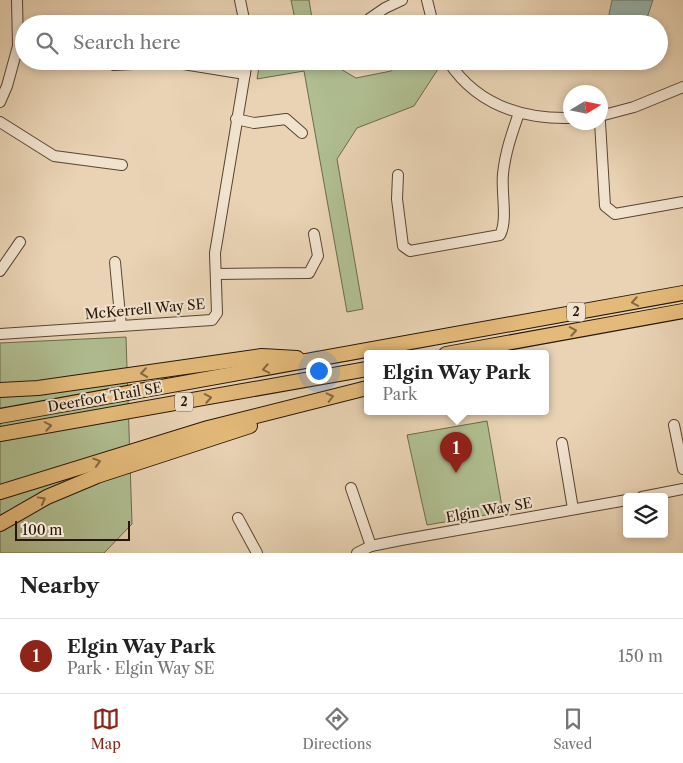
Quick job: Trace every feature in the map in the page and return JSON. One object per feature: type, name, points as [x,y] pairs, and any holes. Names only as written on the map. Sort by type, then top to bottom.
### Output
[{"type":"highway","name":"Deerfoot Trail SE","points":[[364,350],[683,293]]},
{"type":"highway","name":"2","points":[[467,350],[683,312]]},
{"type":"highway","points":[[499,350],[525,339]]},
{"type":"highway","name":"Deerfoot Trail SE","points":[[0,416],[364,350]]},
{"type":"highway","points":[[0,390],[38,388],[267,355],[314,359]]},
{"type":"highway","name":"Deerfoot Trail SE","points":[[0,434],[364,370]]},
{"type":"highway","points":[[0,492],[208,428],[364,389]]},
{"type":"highway","points":[[0,524],[47,497],[97,476],[282,416],[294,406]]},
{"type":"street","points":[[17,0],[17,15]]},
{"type":"street","points":[[240,0],[243,15]]},
{"type":"street","points":[[374,15],[402,0]]},
{"type":"street","points":[[427,0],[431,15]]},
{"type":"street","points":[[0,102],[7,86],[15,57]]},
{"type":"street","points":[[221,70],[244,74]]},
{"type":"street","name":"McKerrell Way SE","points":[[0,334],[212,320],[217,313],[215,252],[245,70]]},
{"type":"street","points":[[455,70],[478,94],[497,105],[519,113],[563,118]]},
{"type":"street","points":[[608,114],[634,107],[683,87]]},
{"type":"street","points":[[398,175],[397,199],[403,246],[410,251],[500,236],[504,227],[502,185],[504,163],[519,113]]},
{"type":"street","points":[[236,119],[254,123],[286,119],[302,133]]},
{"type":"street","points":[[0,122],[54,156],[122,165]]},
{"type":"street","points":[[600,130],[605,206],[615,214],[683,202]]},
{"type":"street","points":[[216,274],[309,273],[318,256],[314,234]]},
{"type":"street","points":[[0,271],[20,242]]},
{"type":"street","points":[[115,262],[121,326]]},
{"type":"street","points":[[674,425],[683,469]]},
{"type":"street","points":[[562,443],[573,509]]},
{"type":"street","points":[[351,488],[371,546]]},
{"type":"street","points":[[662,493],[683,489]]},
{"type":"street","name":"Elgin Way SE","points":[[357,553],[371,546],[623,501]]},
{"type":"street","points":[[238,518],[258,553]]},
{"type":"green space","points":[[291,0],[309,0],[312,15],[294,15]]},
{"type":"green space","points":[[258,70],[342,70],[356,78],[392,70],[437,70],[414,106],[357,128],[337,159],[363,309],[347,312],[304,71],[257,79]]},
{"type":"green space","points":[[126,337],[132,524],[104,553],[0,553],[0,343]]},
{"type":"green space","points":[[487,421],[503,512],[427,525],[407,435]]},
{"type":"water","points":[[612,0],[653,0],[648,15],[609,15]]},
{"type":"place","name":"Elgin Way Park","points":[[456,473]]}]
